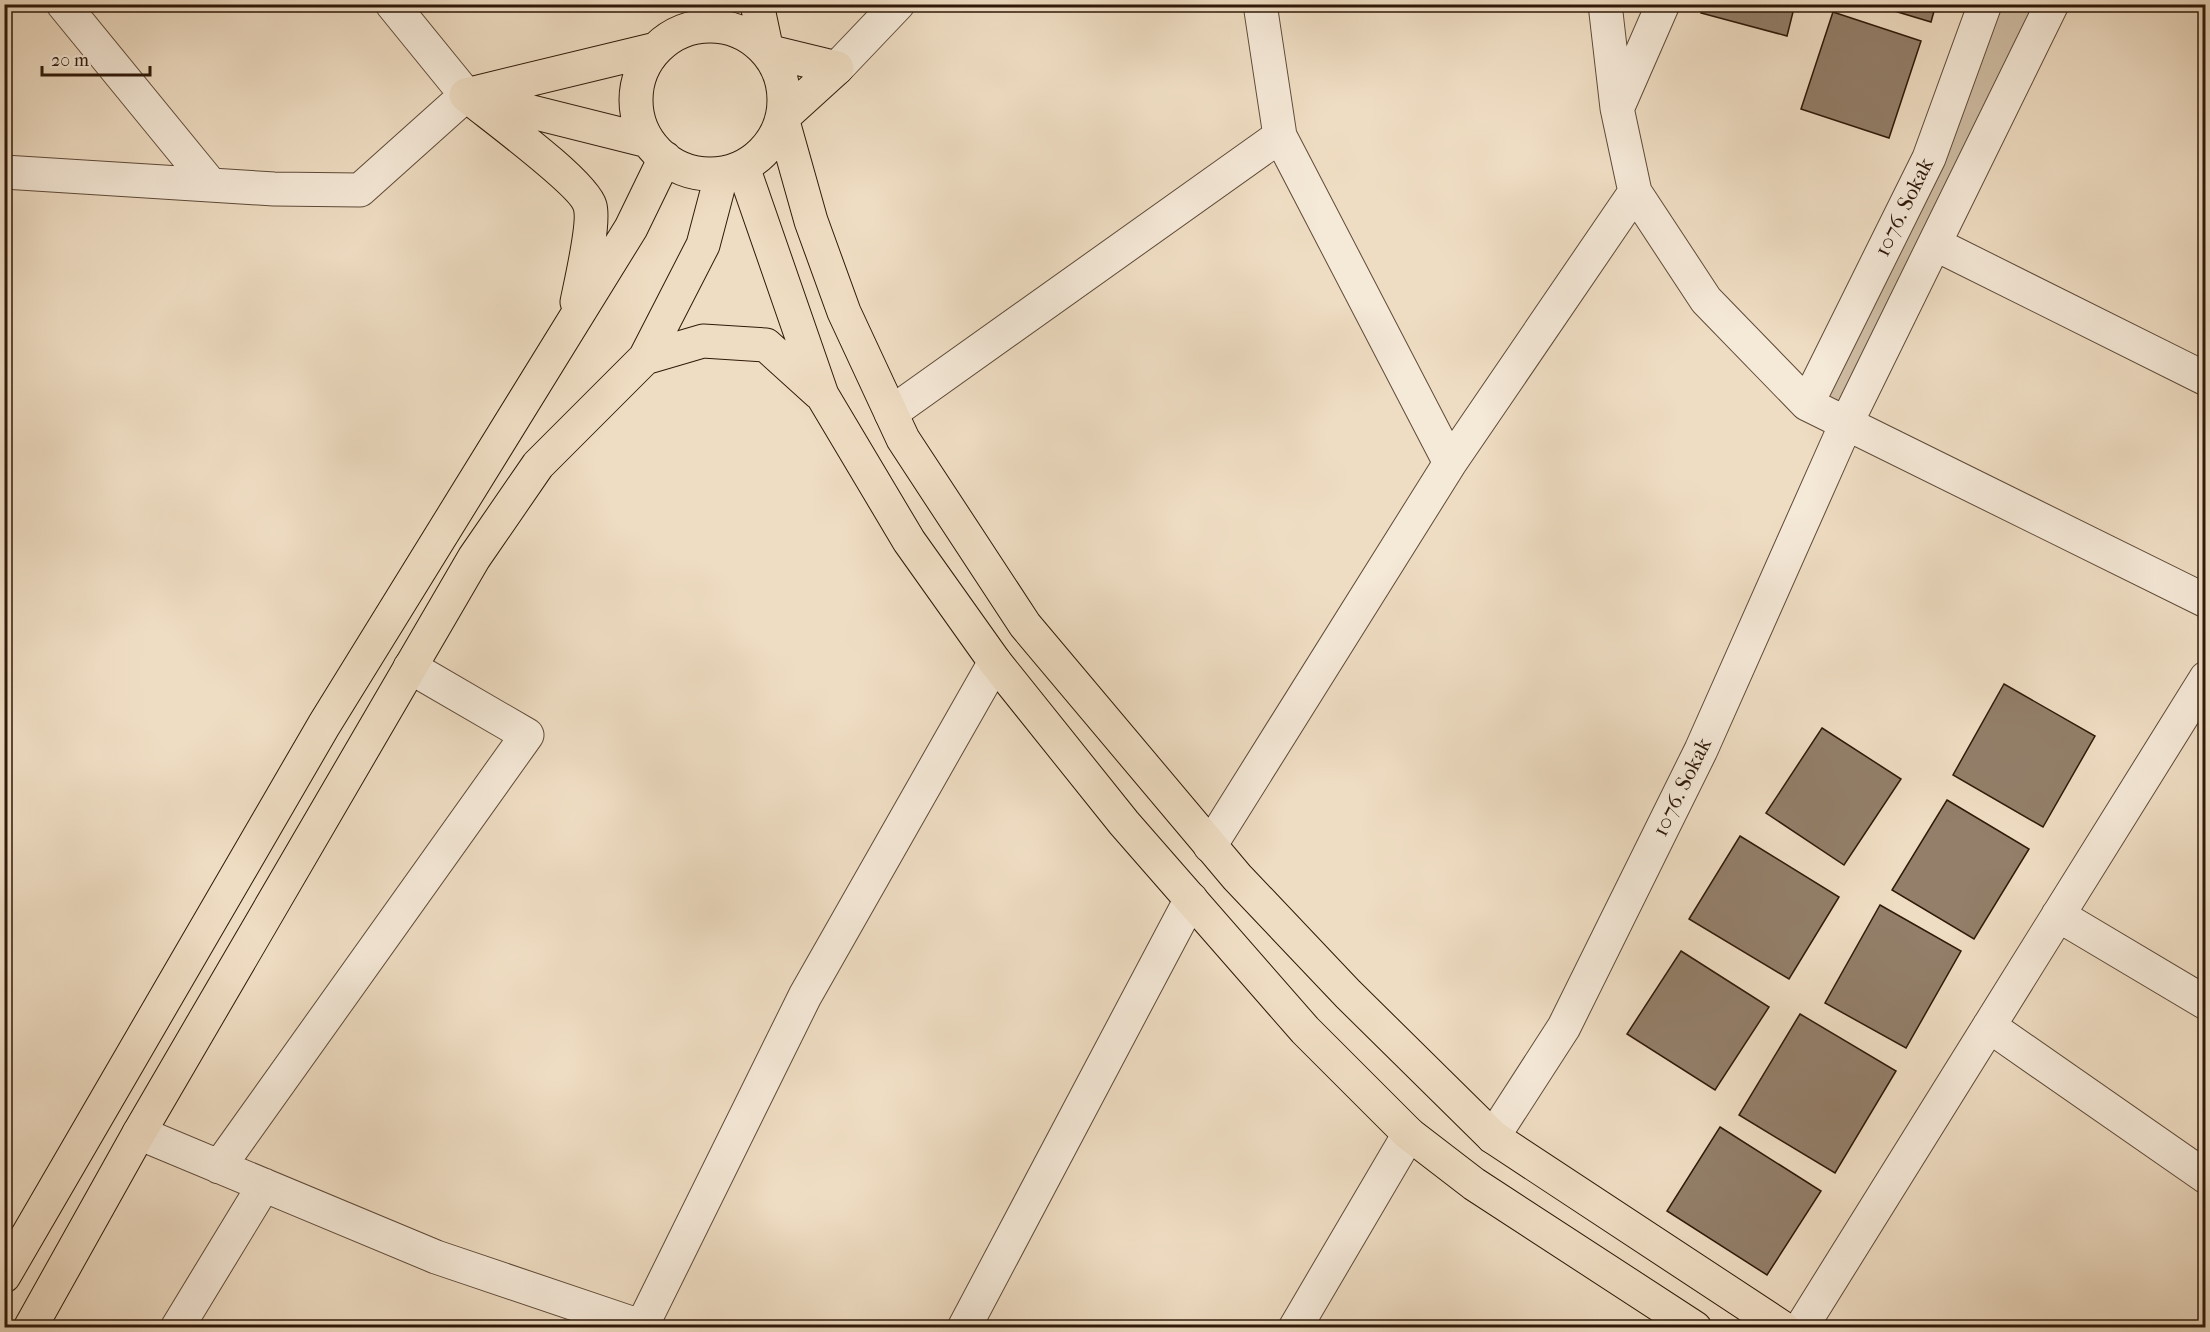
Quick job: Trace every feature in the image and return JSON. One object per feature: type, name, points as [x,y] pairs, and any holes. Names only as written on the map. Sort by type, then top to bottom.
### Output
[{"type":"main road","points":[[757,4],[767,51]]},
{"type":"main road","points":[[699,26],[724,26],[748,35],[767,51],[779,71],[785,94],[782,118],[774,138],[760,154],[732,170],[702,173],[682,168],[656,150],[466,95],[669,30],[699,26]]},
{"type":"main road","points":[[4,1276],[324,725],[631,228],[656,150],[638,118],[636,94],[642,70],[669,30]]},
{"type":"main road","points":[[767,51],[837,68]]},
{"type":"main road","points":[[782,118],[837,68]]},
{"type":"main road","points":[[466,95],[576,185],[590,206],[589,232],[575,316]]},
{"type":"main road","points":[[782,118],[811,221],[844,312],[903,439],[1025,625],[1237,877],[1348,994],[1493,1137],[1783,1328]]},
{"type":"main road","points":[[30,1328],[139,1133],[474,558],[538,465],[645,358],[703,245],[732,170]]},
{"type":"main road","points":[[732,170],[822,395],[909,541],[995,662],[1124,823],[1305,1029],[1409,1134],[1474,1184],[1695,1328]]},
{"type":"main road","points":[[645,358],[703,341],[766,345],[822,395]]},
{"type":"street","points":[[63,4],[211,185]]},
{"type":"street","points":[[4,172],[274,189],[360,190],[466,95],[392,4]]},
{"type":"street","points":[[837,68],[898,4]]},
{"type":"street","points":[[1260,4],[1280,136],[1450,463]]},
{"type":"street","points":[[1605,4],[1617,108],[1635,192],[1706,300],[1806,404],[2205,601]]},
{"type":"street","points":[[1617,108],[1663,4]]},
{"type":"street","name":"1076. Sokak","points":[[1806,404],[1929,158],[1985,4]]},
{"type":"street","name":"1076. Sokak","points":[[1493,1137],[1564,1027],[1701,750],[1846,424],[2052,4]]},
{"type":"street","points":[[891,413],[1280,136]]},
{"type":"street","points":[[1210,846],[1450,463],[1635,192]]},
{"type":"street","points":[[1935,244],[2205,379]]},
{"type":"street","points":[[139,1133],[436,1257],[643,1327],[805,996],[995,662]]},
{"type":"street","points":[[219,1167],[527,735],[410,667]]},
{"type":"street","points":[[1801,1328],[2205,678]]},
{"type":"street","points":[[964,1328],[1191,899]]},
{"type":"street","points":[[2058,915],[2205,1003]]},
{"type":"street","points":[[1989,1026],[2205,1177]]},
{"type":"street","points":[[1295,1328],[1409,1134]]},
{"type":"street","points":[[177,1328],[264,1185]]},
{"type":"shaded area","points":[[1985,5],[2052,5],[1846,424],[1807,404]]},
{"type":"building","points":[[1704,4],[1795,4],[1787,36],[1701,13]]},
{"type":"building","points":[[1871,4],[1936,4],[1931,22]]},
{"type":"building","points":[[1833,12],[1921,41],[1889,138],[1801,109]]},
{"type":"building","points":[[2004,684],[2095,736],[2043,827],[1953,775]]},
{"type":"building","points":[[1822,728],[1901,779],[1844,865],[1766,813]]},
{"type":"building","points":[[1947,800],[2029,849],[1974,939],[1892,890]]},
{"type":"building","points":[[1740,836],[1839,897],[1789,979],[1689,919]]},
{"type":"building","points":[[1880,905],[1961,951],[1906,1048],[1825,1003]]},
{"type":"building","points":[[1681,951],[1769,1007],[1715,1090],[1627,1034]]},
{"type":"building","points":[[1800,1014],[1896,1071],[1835,1173],[1739,1115]]},
{"type":"building","points":[[1720,1127],[1821,1191],[1767,1275],[1667,1211]]}]
